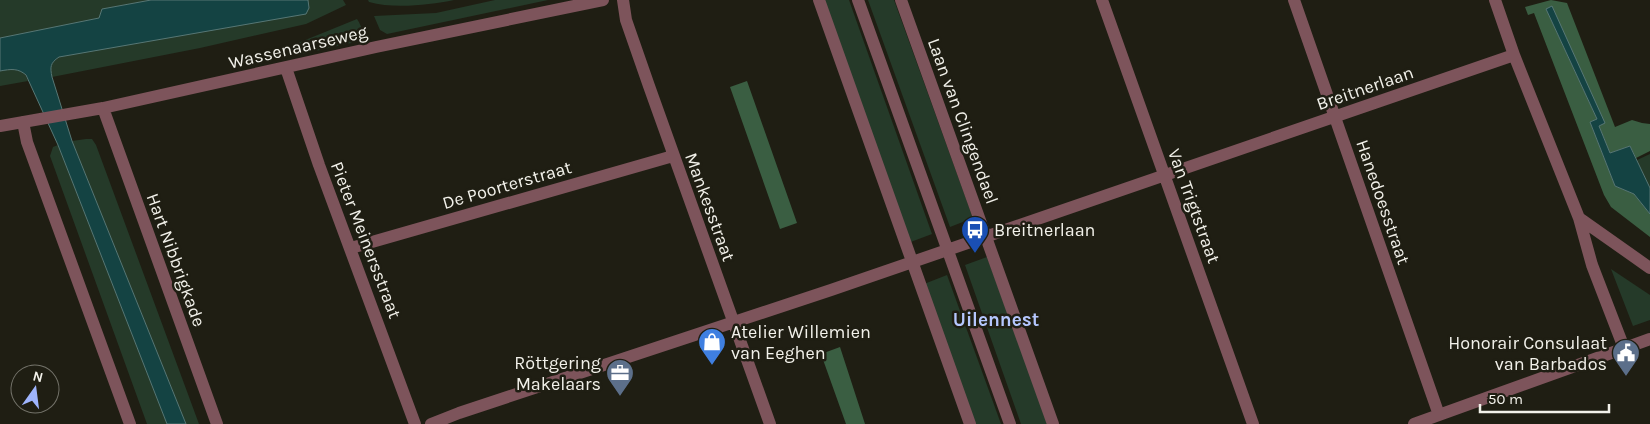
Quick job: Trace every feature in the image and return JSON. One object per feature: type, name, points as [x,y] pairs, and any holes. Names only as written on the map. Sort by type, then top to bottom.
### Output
[{"type":"street","name":"Wassenaarseweg","points":[[0,126],[103,108],[376,47],[603,0]]},
{"type":"street","name":"Mankesstraat","points":[[623,0],[626,20],[673,156],[770,424]]},
{"type":"street","points":[[819,0],[970,424]]},
{"type":"street","points":[[858,0],[1010,424]]},
{"type":"street","name":"Laan van Clingendael","points":[[900,0],[1053,424]]},
{"type":"street","name":"Van Trigtstraat","points":[[1102,0],[1253,424]]},
{"type":"street","name":"Hanedoesstraat","points":[[1294,0],[1439,415]]},
{"type":"street","points":[[1495,0],[1514,55],[1579,218],[1592,265],[1624,348]]},
{"type":"street","name":"Breitnerlaan","points":[[431,424],[948,250],[1514,55]]},
{"type":"street","name":"Pieter Meinersstraat","points":[[286,68],[319,165],[416,424]]},
{"type":"street","name":"Hart Nibbrigkade","points":[[103,108],[217,424]]},
{"type":"street","points":[[23,122],[27,142],[130,424]]},
{"type":"street","name":"De Poorterstraat","points":[[351,248],[673,156]]},
{"type":"street","points":[[1579,218],[1650,268]]},
{"type":"street","points":[[1414,424],[1650,339]]},
{"type":"green space","points":[[0,0],[151,0],[102,9],[100,18],[0,38]]},
{"type":"green space","points":[[308,0],[343,0],[346,5],[306,24],[200,48],[52,77],[51,66],[59,57],[309,8]]},
{"type":"green space","points":[[368,0],[454,0],[423,5],[400,6],[379,4],[369,2]]},
{"type":"green space","points":[[495,0],[548,0],[387,34],[380,30],[374,16],[436,13]]},
{"type":"green space","points":[[822,0],[849,0],[932,234],[908,243]]},
{"type":"green space","points":[[868,0],[894,0],[973,218],[950,227]]},
{"type":"green space","points":[[1551,0],[1567,3],[1615,127],[1632,120],[1650,124],[1650,151],[1636,158],[1630,146],[1610,153],[1599,126],[1604,123],[1546,9],[1597,119],[1590,122],[1615,186],[1634,194],[1650,214],[1650,237],[1611,207],[1604,195],[1534,13],[1528,15],[1525,7]]},
{"type":"green space","points":[[357,19],[362,30],[360,41],[298,55],[296,47],[298,43]]},
{"type":"green space","points":[[10,69],[22,72],[28,81],[0,86],[0,71]]},
{"type":"green space","points":[[747,81],[797,223],[780,229],[730,87]]},
{"type":"green space","points":[[92,139],[96,145],[199,424],[186,424],[72,141]]},
{"type":"green space","points":[[58,145],[167,424],[147,424],[50,156],[53,147]]},
{"type":"green space","points":[[1650,154],[1650,188],[1637,160]]},
{"type":"green space","points":[[987,257],[1048,424],[1021,424],[965,265]]},
{"type":"green space","points":[[1611,269],[1650,295],[1650,320],[1633,326]]},
{"type":"green space","points":[[947,275],[1001,424],[975,424],[924,284]]},
{"type":"green space","points":[[840,347],[865,424],[846,424],[821,354]]},
{"type":"water","points":[[151,0],[308,0],[309,8],[306,14],[59,57],[51,66],[52,77],[72,141],[186,424],[167,424],[58,145],[26,75],[14,70],[0,71],[0,38],[99,18],[102,9]]},
{"type":"water","points":[[1552,6],[1605,123],[1599,126],[1610,153],[1630,146],[1650,188],[1650,214],[1634,194],[1615,186],[1590,122],[1597,119],[1546,9]]},
{"type":"place","name":"Breitnerlaan","points":[[975,254]]},
{"type":"place","name":"Atelier Willemien van Eeghen","points":[[712,366]]},
{"type":"place","name":"Honorair Consulaat van Barbados","points":[[1626,377]]},
{"type":"place","name":"Röttgering Makelaars","points":[[620,397]]},
{"type":"district","name":"Uilennest","points":[[996,319]]}]
